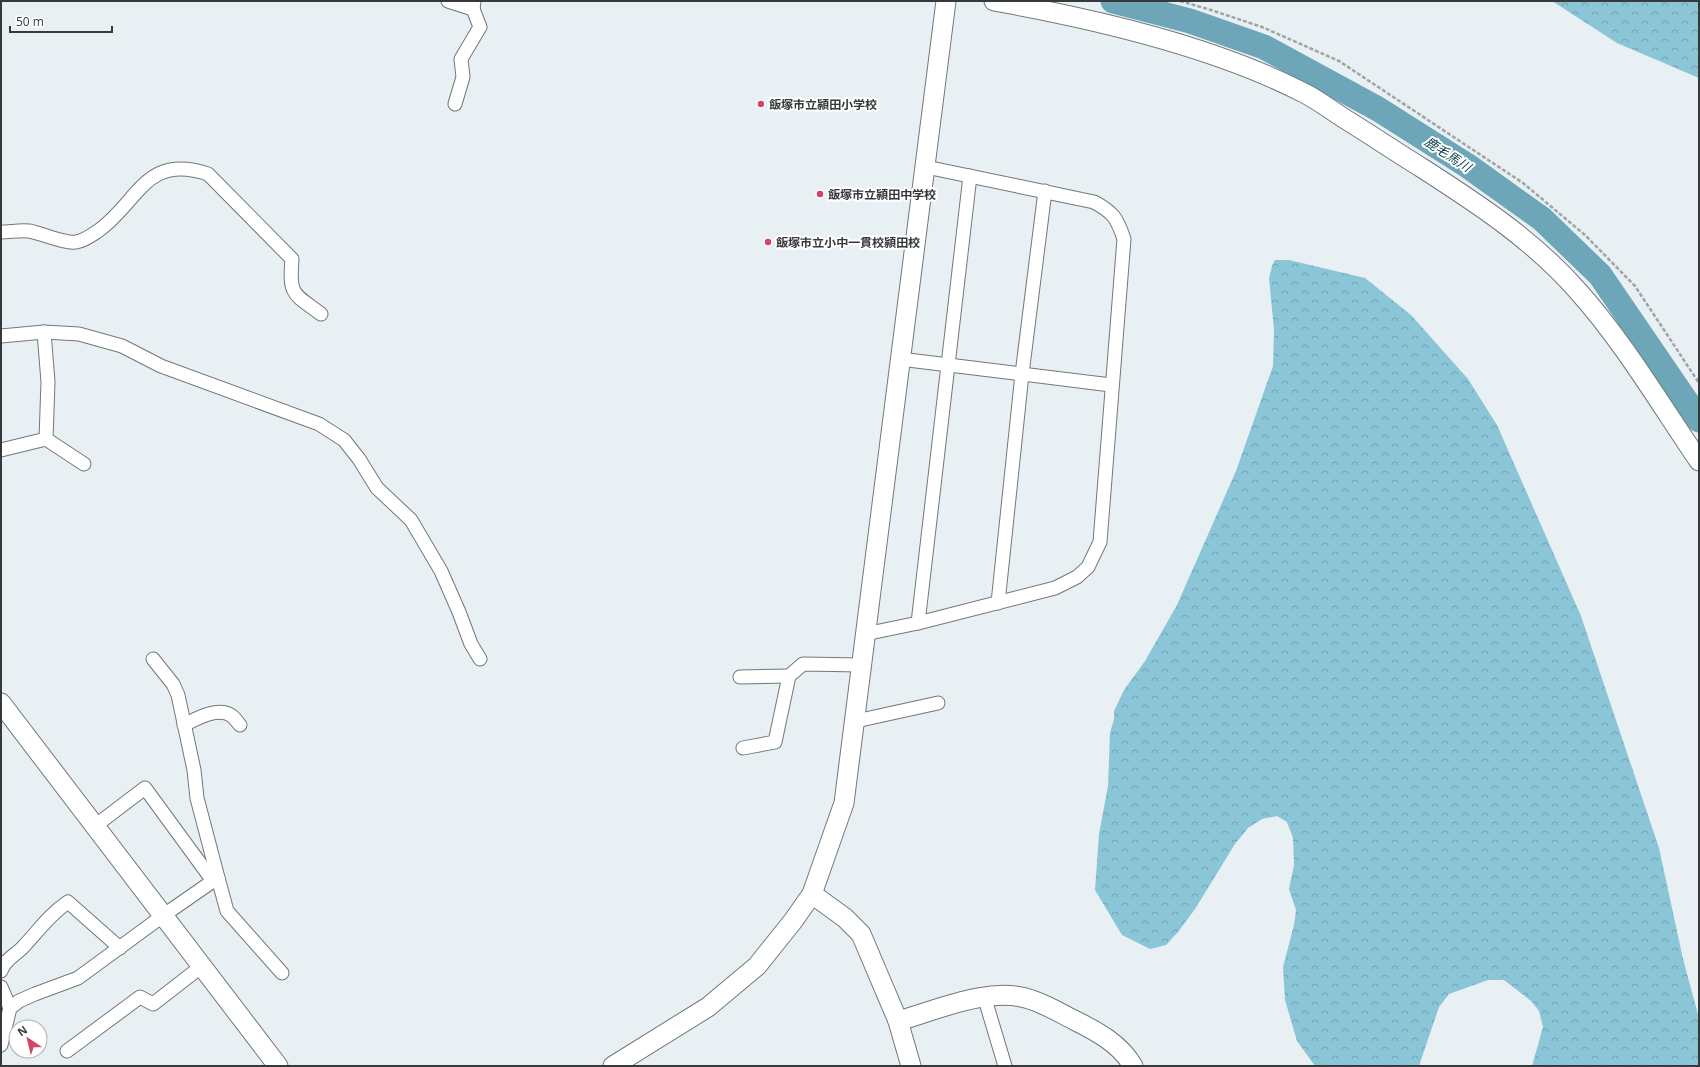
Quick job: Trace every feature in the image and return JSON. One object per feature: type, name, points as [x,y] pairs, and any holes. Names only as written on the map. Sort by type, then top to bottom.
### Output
[{"type":"street","points":[[448,1],[474,5],[480,27],[462,59],[463,77],[455,104]]},
{"type":"street","points":[[613,1066],[708,1007],[757,966],[793,921],[812,894],[844,803],[856,721],[861,665],[926,167],[946,1]]},
{"type":"street","points":[[994,1],[1050,11],[1164,40],[1241,65],[1305,94],[1473,201],[1507,225],[1534,248],[1576,290],[1611,333],[1699,461]]},
{"type":"street","points":[[865,634],[918,623],[1055,588],[1077,577],[1088,567],[1100,542],[1111,385],[1124,238],[1118,221],[1108,210],[1094,202],[926,167]]},
{"type":"street","points":[[1,232],[28,231],[76,242],[92,236],[112,222],[135,193],[153,176],[172,169],[191,169],[208,174],[292,259],[290,285],[296,296],[321,314]]},
{"type":"street","points":[[918,623],[970,176]]},
{"type":"street","points":[[998,603],[1022,374],[1045,191]]},
{"type":"street","points":[[1,336],[44,332],[79,334],[122,346],[160,366],[319,424],[344,440],[359,459],[377,488],[416,526],[441,571],[471,644],[480,659]]},
{"type":"street","points":[[44,332],[48,382],[46,439]]},
{"type":"street","points":[[900,359],[1111,385]]},
{"type":"street","points":[[1,450],[46,439],[84,464]]},
{"type":"street","points":[[153,659],[173,684],[178,695],[194,770],[197,798],[216,880],[227,911],[282,973]]},
{"type":"street","points":[[743,748],[775,742],[789,676],[803,664],[861,665]]},
{"type":"street","points":[[740,676],[789,676]]},
{"type":"street","points":[[1,703],[164,914],[278,1066]]},
{"type":"street","points":[[856,721],[938,703]]},
{"type":"street","points":[[184,725],[205,715],[222,712],[231,715],[240,725]]},
{"type":"street","points":[[95,826],[146,788],[216,880]]},
{"type":"street","points":[[10,1008],[30,996],[78,978],[164,914],[216,880]]},
{"type":"street","points":[[812,894],[845,918],[861,934],[898,1021],[911,1066]]},
{"type":"street","points":[[1,971],[4,964],[24,947],[55,911],[68,902],[120,948]]},
{"type":"street","points":[[67,1051],[140,997],[153,1004],[202,966]]},
{"type":"street","points":[[1,986],[10,1008],[1,1045]]},
{"type":"street","points":[[898,1021],[984,996],[1008,996],[1032,999],[1103,1035],[1127,1056],[1133,1066]]},
{"type":"street","points":[[984,996],[1005,1066]]},
{"type":"path","points":[[1180,1],[1262,28],[1339,61],[1523,183],[1585,235],[1635,286],[1699,383]]},
{"type":"green space","points":[[1552,1],[1699,1],[1699,78],[1617,43]]},
{"type":"green space","points":[[1275,260],[1289,260],[1365,278],[1411,315],[1468,379],[1497,425],[1581,616],[1659,848],[1683,959],[1699,1018],[1699,1066],[1532,1066],[1543,1027],[1539,1011],[1531,1001],[1504,980],[1488,980],[1449,994],[1439,1007],[1419,1066],[1315,1066],[1297,1041],[1285,1000],[1283,967],[1294,925],[1296,910],[1289,889],[1294,865],[1293,838],[1287,822],[1277,816],[1262,819],[1248,828],[1235,844],[1195,909],[1166,945],[1150,949],[1122,935],[1095,890],[1099,834],[1108,786],[1110,733],[1114,719],[1114,711],[1124,690],[1145,661],[1177,605],[1236,471],[1273,366],[1274,330],[1269,278]]},
{"type":"waterway","name":"鹿毛馬川","points":[[1113,1],[1190,21],[1264,47],[1378,109],[1468,166],[1542,219],[1600,275],[1699,420]]},
{"type":"place","name":"飯塚市立頴田小学校","points":[[761,104]]},
{"type":"place","name":"飯塚市立頴田中学校","points":[[820,194]]},
{"type":"place","name":"飯塚市立小中一貫校頴田校","points":[[768,242]]}]
